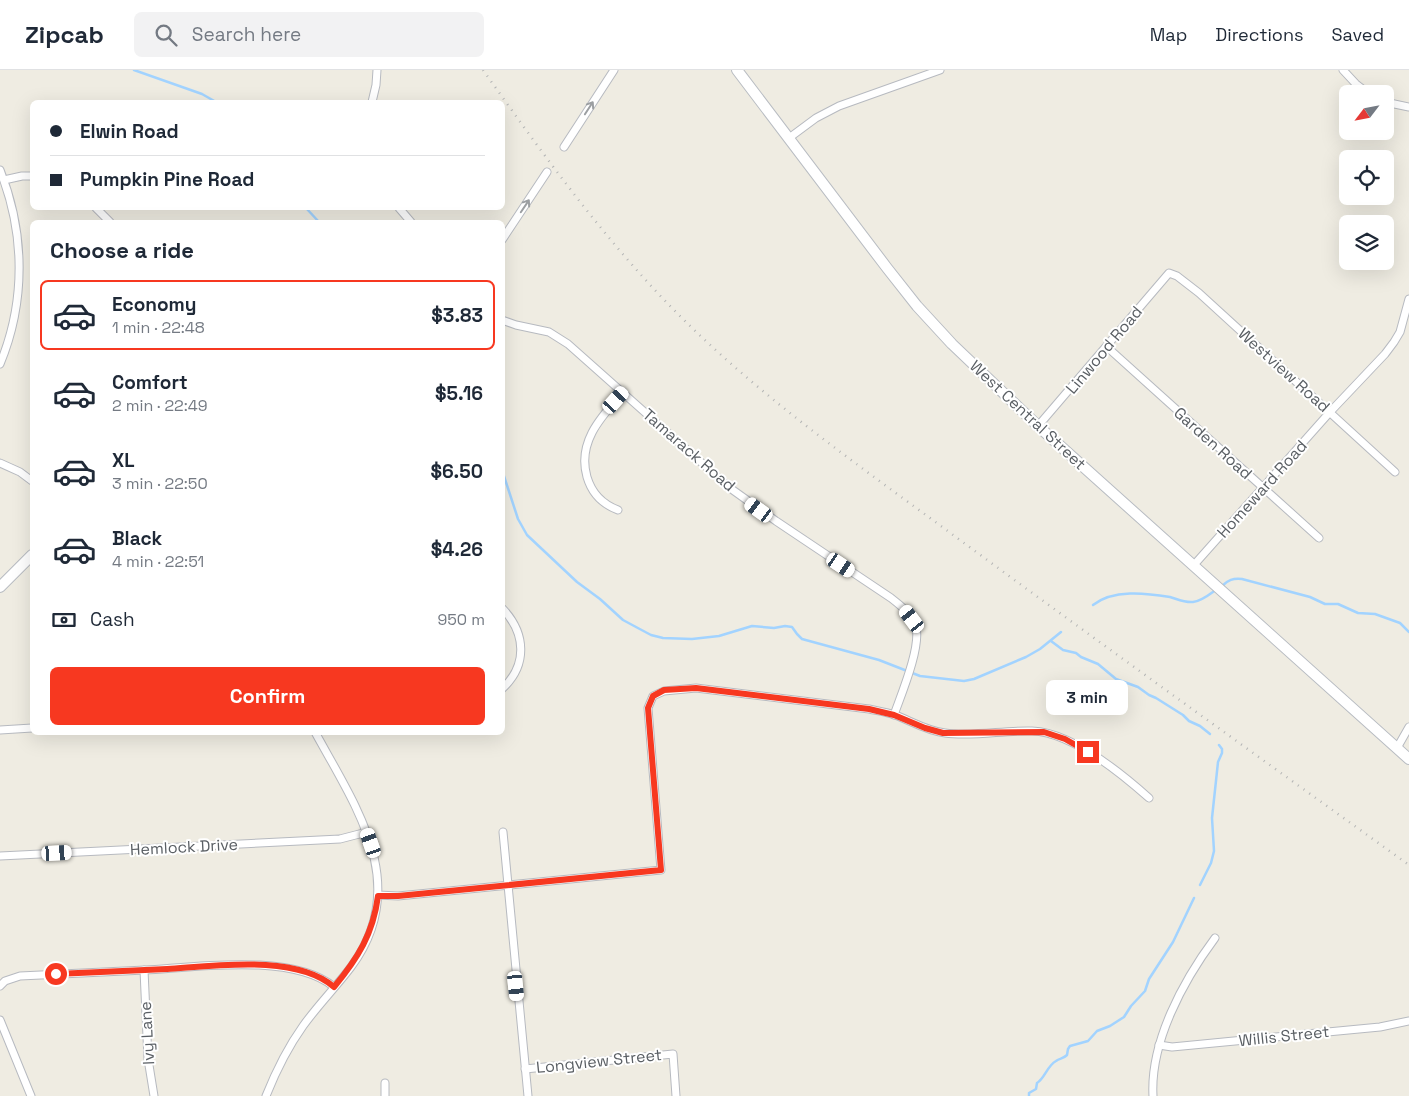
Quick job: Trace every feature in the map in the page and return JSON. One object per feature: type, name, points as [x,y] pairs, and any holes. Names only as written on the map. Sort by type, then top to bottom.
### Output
[{"type":"main road","name":"West Central Street","points":[[737,70],[882,262],[918,306],[968,360],[1038,426],[1409,759]]},
{"type":"main road","points":[[0,587],[30,561]]},
{"type":"street","points":[[372,100],[377,70]]},
{"type":"street","points":[[564,147],[614,70]]},
{"type":"street","points":[[789,138],[816,118],[839,106],[940,70]]},
{"type":"street","points":[[1343,70],[1357,85]]},
{"type":"street","points":[[1394,104],[1409,107]]},
{"type":"street","points":[[0,170],[16,221],[20,274],[16,312],[10,338],[0,364]]},
{"type":"street","points":[[505,235],[547,172]]},
{"type":"street","points":[[4,180],[30,176]]},
{"type":"street","points":[[98,210],[108,220]]},
{"type":"street","points":[[401,210],[409,220]]},
{"type":"street","name":"Linwood Road","points":[[1038,426],[1107,348],[1169,273]]},
{"type":"street","name":"Westview Road","points":[[1169,273],[1177,276],[1193,289],[1395,472]]},
{"type":"street","name":"Homeward Road","points":[[1194,566],[1394,342],[1400,332],[1409,299]]},
{"type":"street","name":"Tamarack Road","points":[[505,321],[543,331],[558,338],[623,392],[737,493],[899,604],[912,619],[916,627],[912,661],[894,715]]},
{"type":"street","name":"Garden Road","points":[[1107,348],[1319,538]]},
{"type":"street","points":[[618,510],[607,506],[593,492],[584,460],[589,437],[594,428],[623,392]]},
{"type":"street","points":[[0,463],[30,479]]},
{"type":"street","points":[[505,612],[514,622],[518,631],[521,648],[518,667],[514,676],[505,686]]},
{"type":"street","points":[[378,896],[398,896],[661,870],[648,708],[653,696],[664,690],[671,689],[714,689],[869,709],[894,715],[925,728],[943,733],[1033,731],[1054,734],[1076,745],[1111,768],[1148,798]]},
{"type":"street","points":[[1396,748],[1409,727]]},
{"type":"street","points":[[0,730],[30,728]]},
{"type":"street","points":[[266,1096],[293,1041],[350,967],[363,947],[373,922],[378,896],[377,868],[367,832],[317,735]]},
{"type":"street","name":"Hemlock Drive","points":[[0,856],[340,839],[367,832]]},
{"type":"street","points":[[503,832],[528,1096]]},
{"type":"street","points":[[1153,1096],[1153,1073],[1159,1045],[1170,1015],[1202,956],[1215,938]]},
{"type":"street","points":[[0,986],[5,981],[20,976],[234,965],[277,966],[313,974],[321,977],[334,987]]},
{"type":"street","name":"Ivy Lane","points":[[144,970],[148,1058],[154,1096]]},
{"type":"street","points":[[0,1020],[32,1096]]},
{"type":"street","name":"Willis Street","points":[[1159,1045],[1172,1047],[1380,1027],[1409,1021]]},
{"type":"street","name":"Longview Street","points":[[525,1068],[673,1054],[676,1096]]},
{"type":"street","points":[[385,1083],[385,1096]]},
{"type":"waterway","points":[[134,70],[202,94],[212,100]]},
{"type":"waterway","points":[[308,210],[317,220]]},
{"type":"waterway","points":[[505,479],[518,519],[527,535],[577,582],[600,599],[623,620],[651,635],[663,638],[692,639],[719,636],[752,626],[792,627],[802,639],[879,660],[920,676],[964,681],[974,679],[1026,657],[1040,649],[1061,632]]},
{"type":"waterway","points":[[1222,586],[1231,580],[1242,579],[1310,597],[1325,604],[1338,604],[1358,613],[1375,614],[1400,623],[1409,632]]},
{"type":"waterway","points":[[1093,605],[1110,596],[1120,594],[1161,596],[1193,602],[1203,599],[1217,589]]},
{"type":"waterway","points":[[1051,641],[1063,650],[1076,653],[1098,664],[1116,679],[1138,687],[1210,734]]},
{"type":"waterway","points":[[1200,885],[1211,863],[1214,851],[1212,818],[1218,762],[1222,753],[1219,745]]},
{"type":"waterway","points":[[1029,1096],[1029,1093],[1036,1089],[1037,1083],[1050,1066],[1067,1055],[1070,1046],[1088,1041],[1097,1031],[1110,1026],[1124,1017],[1145,991],[1149,979],[1173,942],[1194,898]]},
{"type":"railway","points":[[483,70],[505,100]]},
{"type":"railway","points":[[505,100],[578,200],[629,262],[684,320],[750,380],[892,490],[1409,865]]},
{"type":"route","points":[[56,974],[234,965],[277,966],[313,974],[321,977],[334,987],[363,947],[373,922],[378,896],[398,896],[661,870],[648,708],[653,696],[664,690],[714,689],[869,709],[894,715],[925,728],[952,734],[1044,732],[1054,734],[1088,752]]}]
